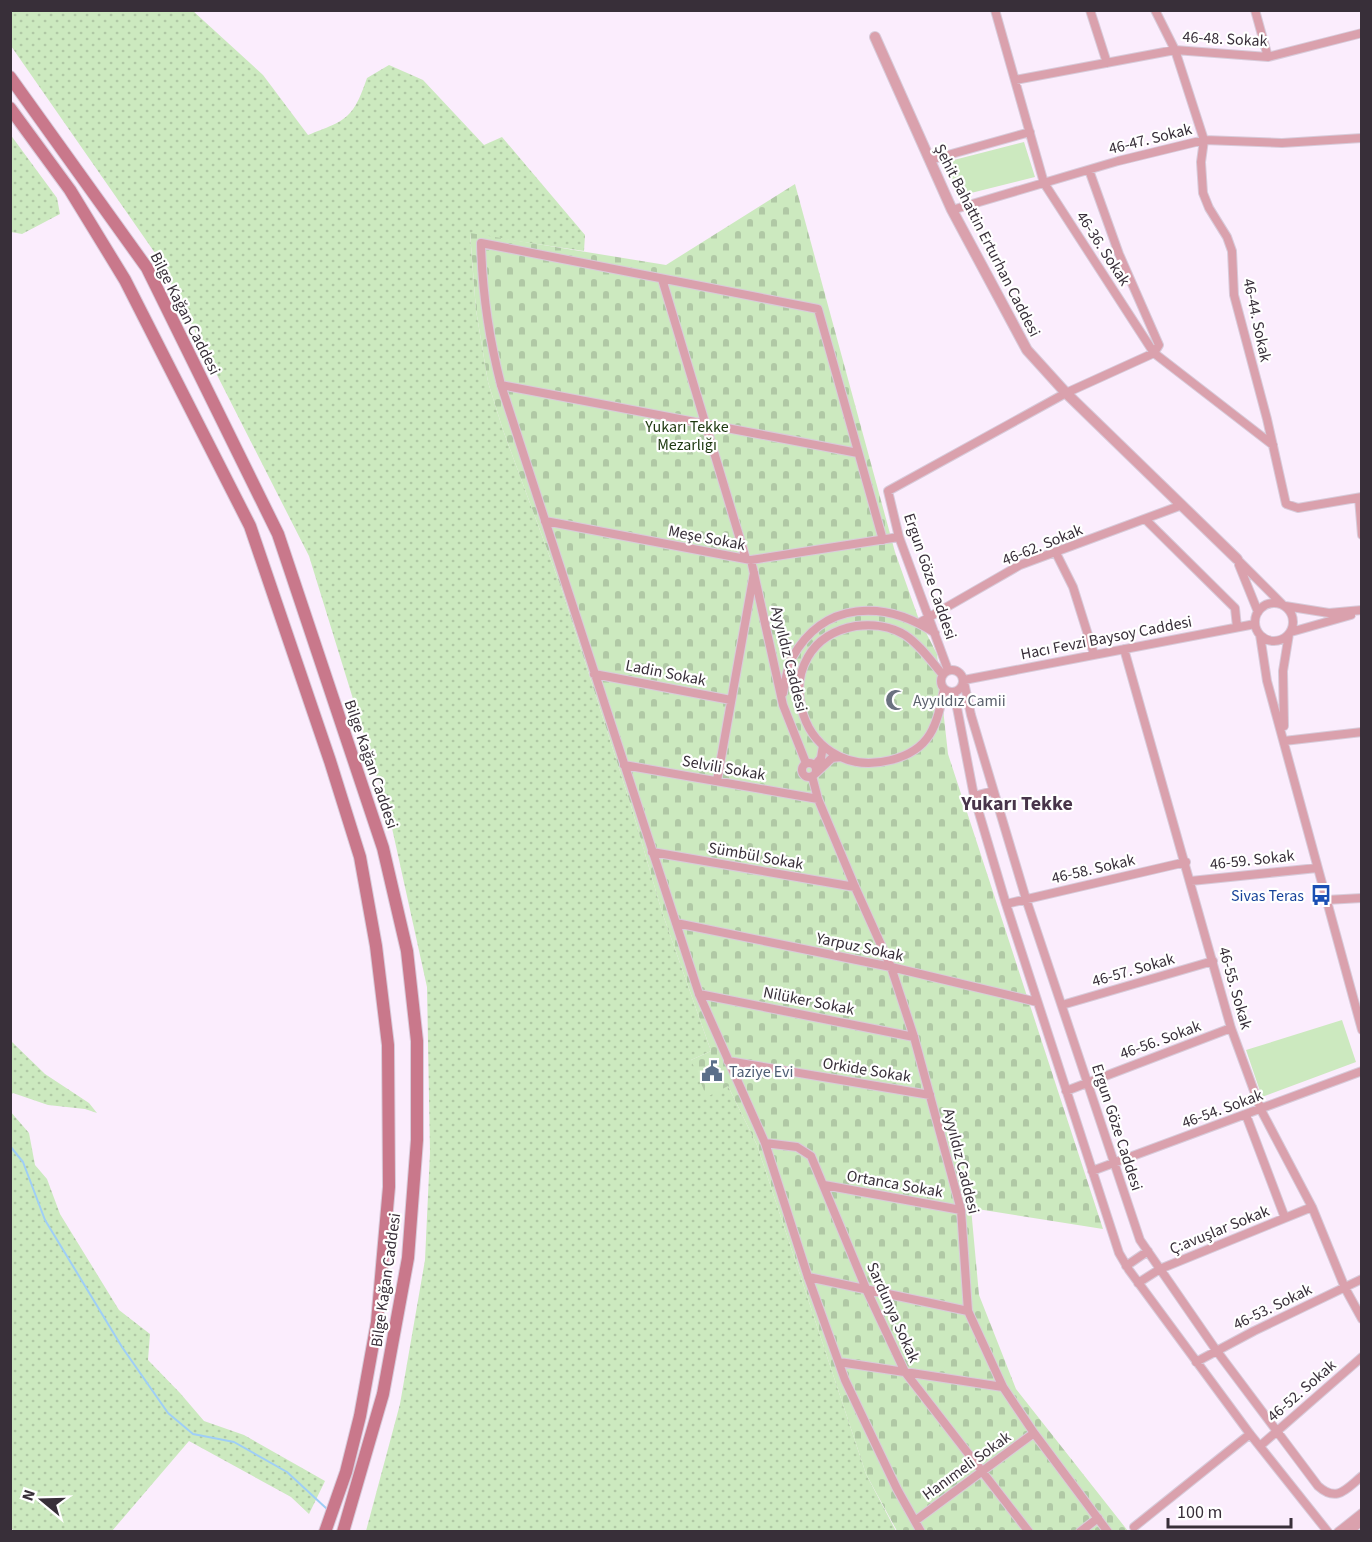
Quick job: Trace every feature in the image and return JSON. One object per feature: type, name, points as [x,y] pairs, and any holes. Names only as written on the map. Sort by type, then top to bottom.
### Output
[{"type":"main road","name":"Bilge Kağan Caddesi","points":[[10,77],[147,268],[278,534],[383,848],[407,951],[417,1041],[417,1140],[408,1258],[383,1394],[343,1532]]},
{"type":"main road","name":"Bilge Kağan Caddesi","points":[[10,108],[70,190],[125,280],[250,526],[330,760],[360,857],[376,946],[388,1045],[389,1187],[376,1322],[360,1416],[340,1491],[325,1532]]},
{"type":"street","name":"46-36. Sokak","points":[[995,10],[1044,183],[1154,353],[1273,446]]},
{"type":"street","points":[[1090,10],[1107,63]]},
{"type":"street","name":"46-44. Sokak","points":[[1155,10],[1175,50],[1204,140],[1201,162],[1203,193],[1232,251],[1234,295],[1286,504],[1298,508],[1360,497]]},
{"type":"street","points":[[1255,10],[1268,57]]},
{"type":"street","name":"46-48. Sokak","points":[[1015,80],[1175,50],[1268,57],[1362,33]]},
{"type":"street","name":"Şehit Bahattin Erturhan Caddesi","points":[[874,37],[952,210],[1027,350],[1066,393],[1284,605]]},
{"type":"street","points":[[930,159],[1030,132]]},
{"type":"street","name":"46-47. Sokak","points":[[952,210],[1162,149],[1204,140],[1282,143],[1362,138]]},
{"type":"street","points":[[1066,393],[1154,353],[1159,345],[1119,254],[1089,170]]},
{"type":"street","points":[[883,540],[818,309],[481,243],[482,284],[486,316],[501,385],[699,994],[765,1143],[808,1277],[845,1380],[921,1532]]},
{"type":"street","name":"Ayyıldız Caddesi","points":[[662,279],[705,424],[754,573],[782,697],[812,769],[818,799],[891,967],[914,1036],[961,1210],[968,1311],[1003,1387],[1034,1433],[1108,1532]]},
{"type":"street","points":[[501,385],[858,453]]},
{"type":"street","name":"Ergun Göze Caddesi","points":[[945,673],[936,634],[899,537],[888,491],[1066,393]]},
{"type":"street","points":[[1360,497],[1362,535]]},
{"type":"street","name":"46-62. Sokak","points":[[919,623],[1020,566],[1182,505]]},
{"type":"street","points":[[1145,519],[1234,608],[1237,627]]},
{"type":"street","name":"Meşe Sokak","points":[[545,521],[748,560],[899,537]]},
{"type":"street","points":[[1056,553],[1073,587],[1094,654]]},
{"type":"street","name":"Şehit Bahattin Erturhan Caddesi","points":[[1237,559],[1258,612]]},
{"type":"street","points":[[717,781],[754,573]]},
{"type":"street","points":[[1362,611],[1329,613],[1270,603],[1258,612],[1255,624],[1260,635],[1267,681],[1362,1030]]},
{"type":"street","points":[[1284,605],[1293,618],[1283,671],[1284,741]]},
{"type":"street","points":[[782,697],[791,660],[805,639],[822,624],[836,617],[864,610],[881,611],[919,623],[936,634]]},
{"type":"street","points":[[1260,635],[1274,642],[1282,640],[1290,633],[1362,611]]},
{"type":"street","name":"Hacı Fevzi Baysoy Caddesi","points":[[964,681],[1255,624]]},
{"type":"street","points":[[877,626],[904,635],[945,673],[941,683],[944,689],[938,722],[922,745],[912,753],[897,759],[868,764],[841,757],[824,746],[806,724],[800,704],[800,680],[812,652],[828,638],[853,627],[877,626]]},
{"type":"street","name":"46-55. Sokak","points":[[1124,649],[1231,1028],[1261,1110],[1312,1207],[1345,1288],[1362,1319]]},
{"type":"street","points":[[944,689],[954,692],[961,688],[964,681],[959,671],[945,673]]},
{"type":"street","name":"Ladin Sokak","points":[[594,674],[731,700]]},
{"type":"street","name":"Ergun Göze Caddesi","points":[[964,681],[971,715],[1026,900],[1140,1240],[1216,1350],[1324,1492],[1338,1494],[1362,1476]]},
{"type":"street","points":[[954,692],[974,795],[1006,904],[1114,1242],[1126,1266],[1196,1362],[1328,1532]]},
{"type":"street","points":[[1284,741],[1362,732]]},
{"type":"street","points":[[812,769],[821,758],[824,746]]},
{"type":"street","points":[[812,769],[832,758],[841,757]]},
{"type":"street","name":"Selvili Sokak","points":[[624,765],[818,799]]},
{"type":"street","points":[[970,776],[988,771]]},
{"type":"street","points":[[974,795],[993,791]]},
{"type":"street","name":"Sümbül Sokak","points":[[652,852],[855,887]]},
{"type":"street","name":"46-58. Sokak","points":[[1006,904],[1186,862]]},
{"type":"street","name":"46-59. Sokak","points":[[1191,881],[1317,868]]},
{"type":"street","points":[[1326,900],[1362,898]]},
{"type":"street","name":"Yarpuz Sokak","points":[[676,923],[891,967],[1037,1002]]},
{"type":"street","name":"46-57. Sokak","points":[[1062,1005],[1213,961]]},
{"type":"street","name":"Nilüker Sokak","points":[[699,994],[914,1036]]},
{"type":"street","name":"46-56. Sokak","points":[[1066,1092],[1231,1028]]},
{"type":"street","name":"Orkide Sokak","points":[[728,1061],[930,1095]]},
{"type":"street","name":"46-54. Sokak","points":[[1092,1171],[1362,1071]]},
{"type":"street","points":[[1246,1115],[1285,1218]]},
{"type":"street","name":"Sardunya Sokak","points":[[765,1143],[782,1143],[805,1150],[811,1156],[867,1291],[905,1372],[1029,1532]]},
{"type":"street","name":"Ortanca Sokak","points":[[824,1185],[961,1210]]},
{"type":"street","name":"Ç:avuşlar Sokak","points":[[1138,1283],[1160,1269],[1312,1207]]},
{"type":"street","points":[[1126,1266],[1148,1251]]},
{"type":"street","points":[[808,1277],[968,1311]]},
{"type":"street","name":"46-53. Sokak","points":[[1196,1362],[1362,1279]]},
{"type":"street","name":"46-52. Sokak","points":[[1260,1446],[1362,1358]]},
{"type":"street","points":[[839,1362],[1003,1387]]},
{"type":"street","name":"Hanımeli Sokak","points":[[915,1521],[1034,1433]]},
{"type":"street","points":[[1134,1527],[1250,1434]]},
{"type":"street","points":[[1338,1532],[1362,1513]]},
{"type":"street","points":[[1080,1532],[1098,1518]]},
{"type":"street","points":[[1349,1532],[1362,1521]]},
{"type":"green space","points":[[10,11],[193,11],[263,75],[308,135],[332,126],[347,116],[357,102],[367,78],[389,65],[423,80],[484,145],[502,137],[585,235],[584,251],[470,234],[476,310],[488,382],[503,430],[562,590],[632,809],[662,912],[711,1051],[691,1060],[728,1086],[757,1145],[866,1474],[896,1531],[366,1531],[400,1404],[425,1260],[430,1152],[427,987],[390,819],[309,556],[155,253],[11,46]]},
{"type":"green space","points":[[10,134],[57,198],[60,214],[22,234],[11,232]]},
{"type":"green space","points":[[1024,142],[1035,177],[959,196],[946,162]]},
{"type":"green space","name":"Yukarı Tekke Mezarlığı","points":[[795,184],[895,552],[918,617],[937,654],[948,754],[1103,1229],[971,1208],[979,1295],[1016,1389],[1128,1531],[897,1531],[866,1474],[757,1145],[728,1086],[707,1097],[691,1060],[711,1051],[662,912],[632,809],[562,590],[503,430],[488,382],[476,310],[470,233],[666,265]]},
{"type":"green space","points":[[1342,1020],[1356,1062],[1262,1097],[1246,1050]]},
{"type":"green space","points":[[11,1041],[45,1074],[89,1103],[97,1113],[85,1109],[48,1105],[13,1093],[11,1095]]},
{"type":"green space","points":[[10,1111],[29,1133],[35,1165],[47,1179],[60,1214],[119,1310],[150,1334],[148,1360],[204,1421],[244,1435],[325,1481],[309,1514],[291,1497],[189,1441],[112,1531],[15,1532],[11,1528]]},
{"type":"waterway","points":[[10,1146],[23,1162],[45,1220],[122,1347],[168,1413],[193,1434],[234,1442],[287,1472],[327,1509]]},
{"type":"place","name":"Ayyıldız Camii","points":[[896,700]]},
{"type":"place","name":"Sivas Teras","points":[[1321,895]]},
{"type":"place","name":"Taziye Evi","points":[[712,1071]]},
{"type":"district","name":"Yukarı Tekke","points":[[1017,803]]}]
